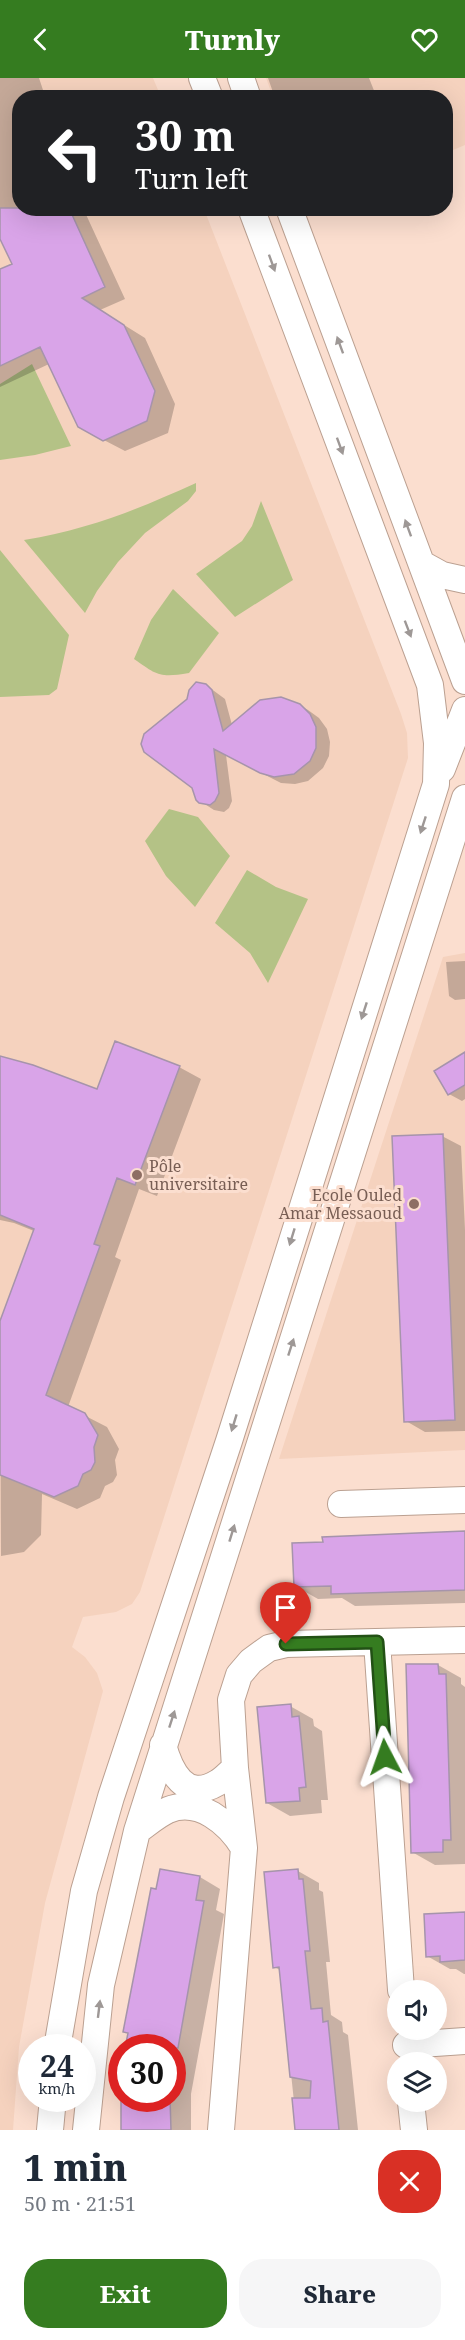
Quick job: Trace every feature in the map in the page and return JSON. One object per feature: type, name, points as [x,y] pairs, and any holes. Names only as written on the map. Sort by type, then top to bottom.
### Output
[{"type":"street","points":[[254,216],[430,685],[437,743],[436,784]]},
{"type":"street","points":[[292,216],[465,681]]},
{"type":"street","points":[[422,564],[442,575],[465,580]]},
{"type":"street","points":[[430,685],[452,696],[465,697]]},
{"type":"street","points":[[59,2034],[84,1891],[111,1797],[229,1441],[436,784],[465,710]]},
{"type":"street","points":[[86,2130],[101,1985],[137,1831],[465,798]]},
{"type":"street","points":[[342,1504],[465,1500]]},
{"type":"street","points":[[221,2130],[244,1848],[235,1768],[231,1700],[239,1675],[251,1661],[269,1648],[286,1644],[465,1640]]},
{"type":"street","points":[[377,1642],[400,1980]]},
{"type":"street","points":[[163,1745],[168,1766],[198,1797],[205,1810],[234,1831],[244,1848]]},
{"type":"street","points":[[137,1831],[167,1810],[198,1797],[235,1768]]},
{"type":"street","points":[[198,1797],[240,1806]]},
{"type":"street","points":[[406,2046],[465,2041]]},
{"type":"street","points":[[50,2130],[52,2112]]},
{"type":"street","points":[[412,2112],[414,2130]]},
{"type":"shaded area","name":"Pôle universitaire","points":[[0,78],[153,78],[158,90],[12,90],[12,216],[207,216],[401,714],[407,733],[408,758],[140,1592],[132,1604],[116,1612],[83,1617],[72,1647],[85,1657],[97,1673],[103,1691],[45,1903],[21,2034],[18,2034],[13,2130],[0,2130]]},
{"type":"shaded area","points":[[266,78],[465,78],[465,145],[453,150],[453,90],[270,90]]},
{"type":"shaded area","name":"Ecole Ouled Amar Messaoud","points":[[465,953],[465,1450],[279,1459],[443,957]]},
{"type":"green space","points":[[32,364],[71,446],[35,455],[0,460],[0,384]]},
{"type":"green space","points":[[196,483],[196,491],[188,501],[145,533],[118,562],[97,591],[85,613],[24,540],[48,536],[112,518]]},
{"type":"green space","points":[[261,501],[293,580],[235,617],[196,574],[242,541],[252,526]]},
{"type":"green space","points":[[0,550],[69,635],[57,689],[49,695],[0,697]]},
{"type":"green space","points":[[173,589],[219,633],[189,673],[164,675],[154,672],[134,659],[151,620]]},
{"type":"green space","points":[[169,809],[198,817],[230,856],[195,907],[166,876],[145,841]]},
{"type":"green space","points":[[247,870],[276,887],[308,899],[268,983],[250,953],[215,923]]},
{"type":"building","points":[[0,208],[12,208],[12,216],[73,216],[105,287],[82,298],[124,325],[155,391],[147,421],[103,441],[78,427],[40,347],[0,366],[0,269],[12,264],[0,239]]},
{"type":"building","points":[[196,682],[206,684],[212,690],[223,731],[260,700],[281,697],[300,704],[310,714],[316,727],[316,748],[310,761],[294,774],[274,777],[260,773],[214,749],[219,793],[210,805],[199,803],[192,788],[144,752],[141,744],[144,734],[187,699],[189,690]]},
{"type":"building","points":[[115,1041],[180,1066],[135,1185],[117,1178],[94,1244],[100,1246],[46,1395],[85,1413],[98,1435],[94,1447],[95,1462],[91,1470],[83,1474],[78,1486],[54,1497],[0,1475],[0,1321],[34,1229],[0,1215],[0,1056],[33,1065],[97,1089]]},
{"type":"building","points":[[465,1052],[465,1085],[448,1095],[434,1071]]},
{"type":"building","points":[[443,1134],[455,1420],[404,1422],[392,1136]]},
{"type":"building","points":[[465,1531],[465,1590],[331,1594],[331,1586],[294,1587],[292,1543],[323,1542],[322,1537]]},
{"type":"building","points":[[406,1664],[438,1664],[439,1674],[446,1674],[451,1840],[443,1840],[443,1852],[411,1853]]},
{"type":"building","points":[[291,1704],[292,1717],[299,1716],[306,1787],[299,1788],[300,1801],[266,1803],[257,1707]]},
{"type":"building","points":[[160,1869],[200,1876],[196,1900],[204,1901],[180,2034],[128,2034],[123,2032],[151,1888],[156,1889]]},
{"type":"building","points":[[298,1869],[299,1879],[303,1879],[310,1951],[305,1951],[311,2009],[322,2008],[323,2022],[328,2021],[339,2130],[295,2130],[292,2098],[310,2098],[311,2081],[290,2077],[279,1967],[273,1968],[264,1872]]},
{"type":"building","points":[[465,1912],[465,1960],[440,1962],[440,1956],[426,1957],[424,1914]]},
{"type":"building","points":[[121,2112],[170,2112],[171,2130],[121,2130]]},
{"type":"place","name":"Pôle universitaire","points":[[137,1175]]},
{"type":"place","name":"Ecole Ouled Amar Messaoud","points":[[414,1204]]},
{"type":"route","points":[[286,1644],[377,1642],[385,1757]]}]
